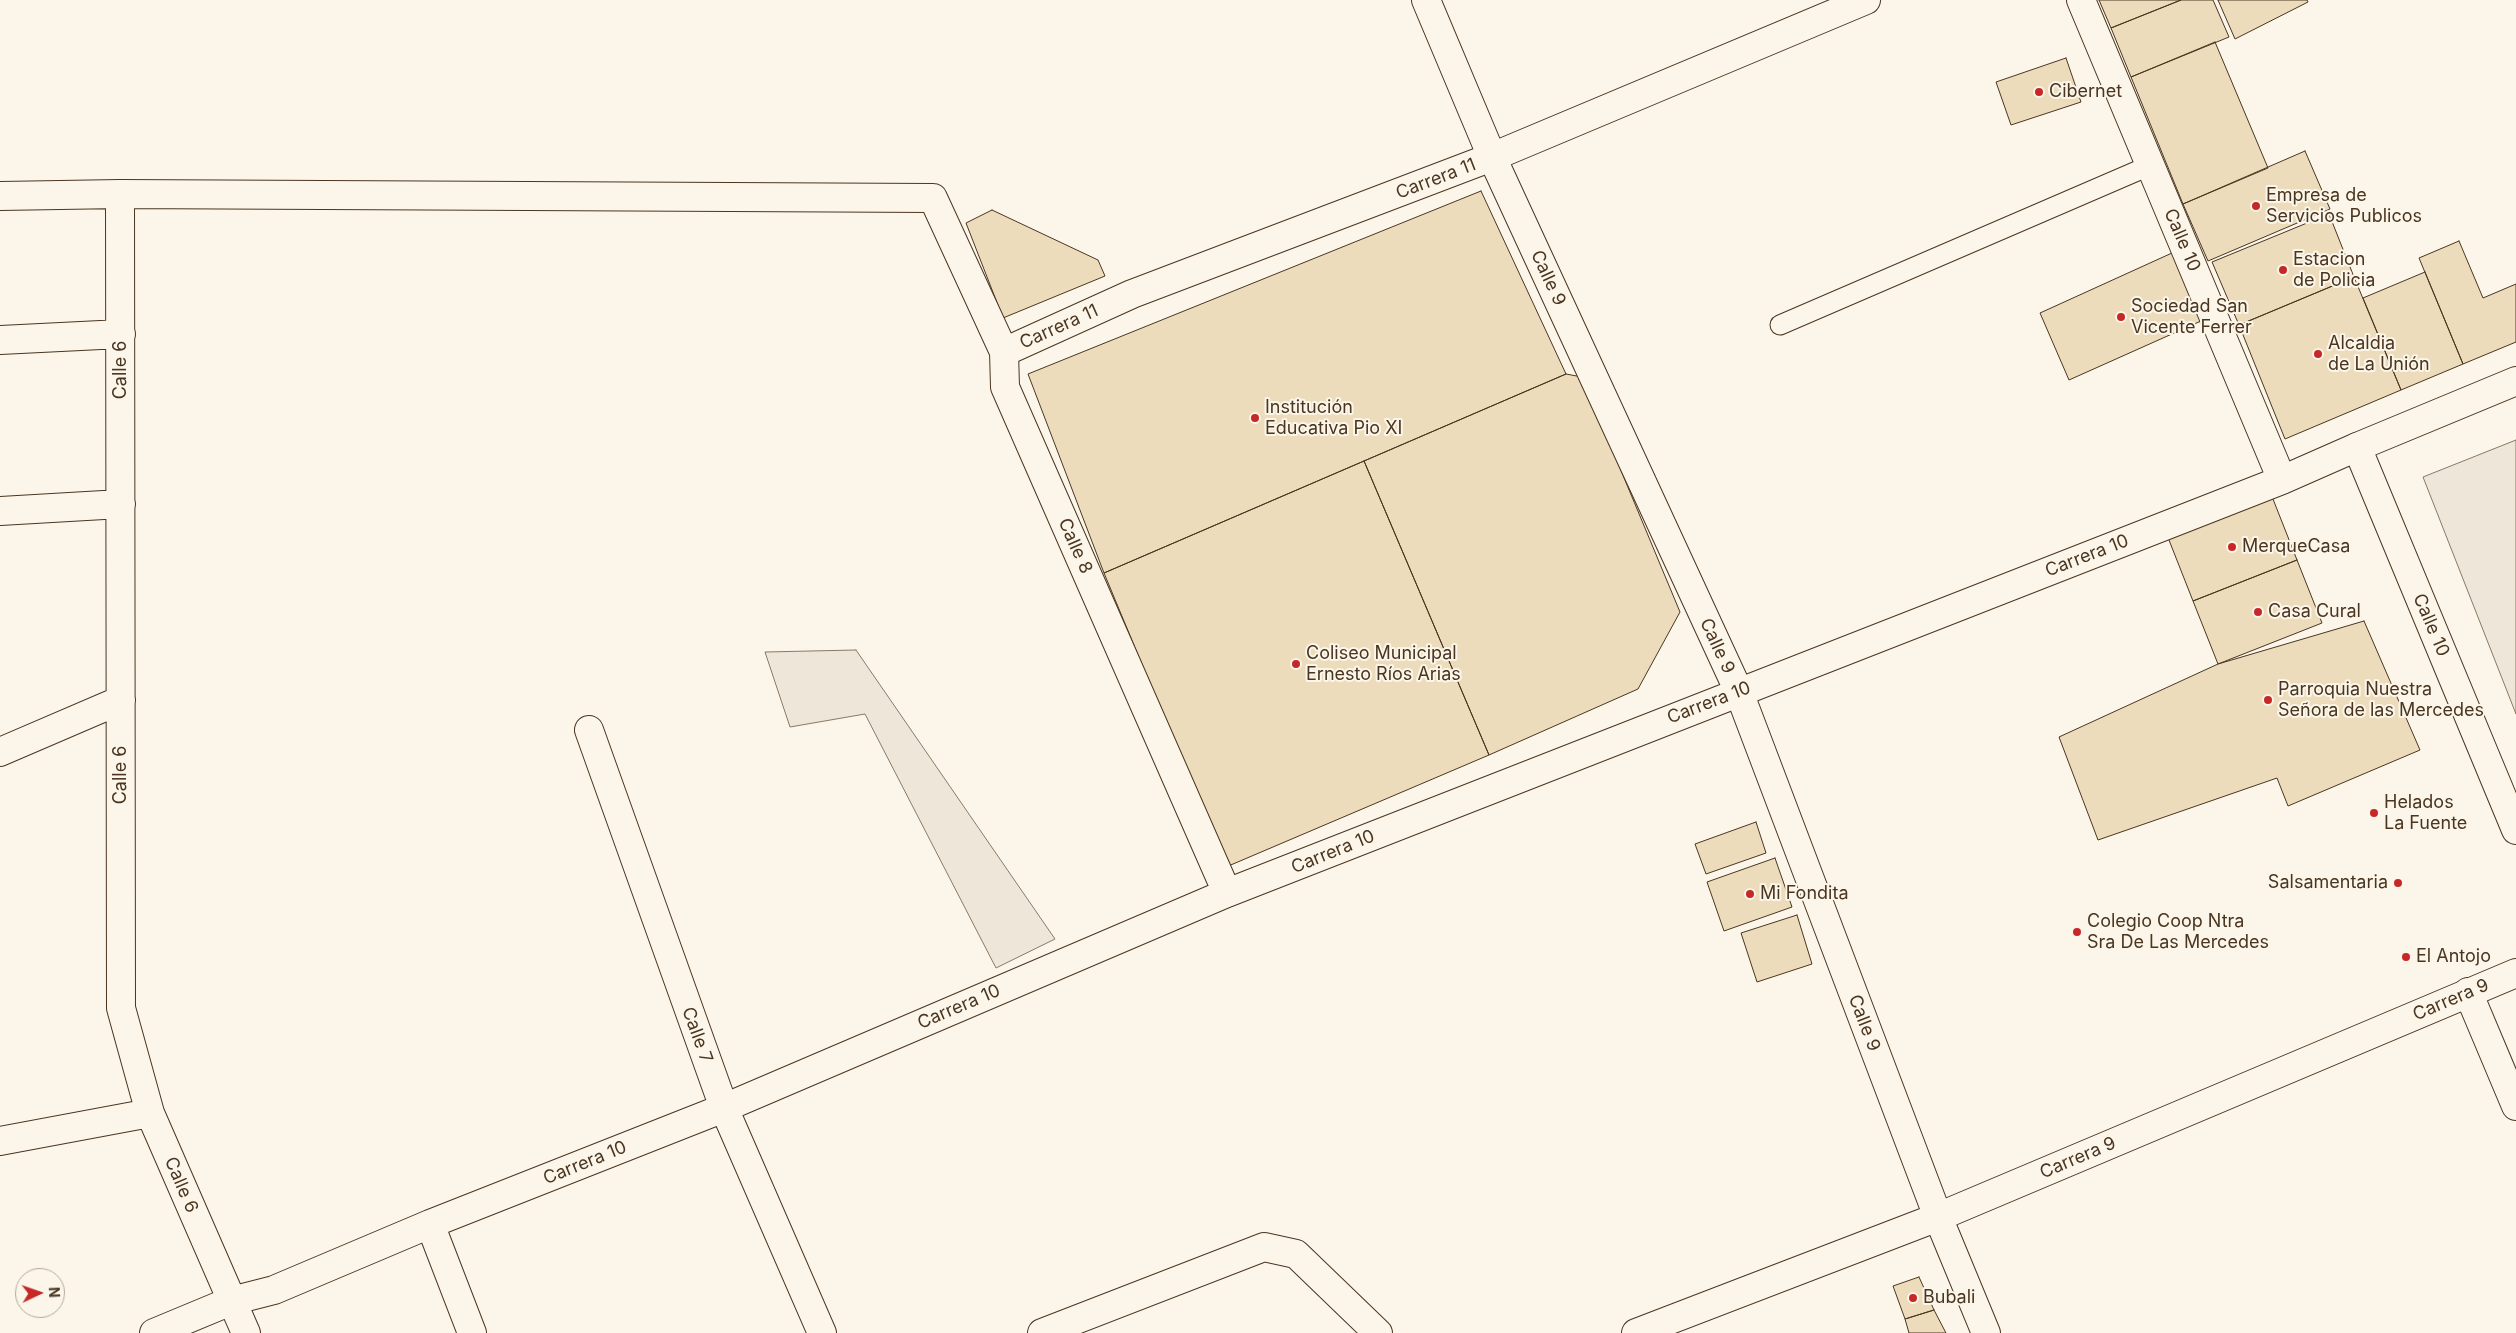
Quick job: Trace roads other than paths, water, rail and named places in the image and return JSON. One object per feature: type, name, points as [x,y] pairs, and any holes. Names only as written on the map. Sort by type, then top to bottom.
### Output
[{"type":"street","name":"Calle 9","points":[[1426,0],[1492,158],[1739,692],[1938,1218],[1986,1333]]},
{"type":"street","name":"Carrera 11","points":[[1004,352],[1132,294],[1492,158],[1866,0]]},
{"type":"street","name":"Calle 10","points":[[2081,0],[2282,480]]},
{"type":"street","name":"Calle 8","points":[[120,194],[933,198],[1004,352],[1005,387],[1227,893]]},
{"type":"street","points":[[0,196],[120,194]]},
{"type":"street","name":"Calle 6","points":[[120,194],[121,1008],[150,1113],[246,1333]]},
{"type":"street","points":[[0,340],[121,334]]},
{"type":"street","name":"Carrera 10","points":[[154,1333],[231,1301],[274,1290],[430,1224],[724,1108],[1227,893],[2282,480],[2516,380]]},
{"type":"street","name":"Calle 10","points":[[2356,448],[2516,830]]},
{"type":"street","points":[[0,511],[121,504]]},
{"type":"street","points":[[0,752],[121,700]]},
{"type":"street","name":"Calle 7","points":[[589,730],[724,1108],[822,1333]]},
{"type":"street","name":"Carrera 9","points":[[1636,1333],[1938,1218],[2516,973]]},
{"type":"street","points":[[2468,992],[2516,1106]]},
{"type":"street","points":[[0,1141],[150,1113]]},
{"type":"street","points":[[430,1224],[472,1333]]},
{"type":"street","points":[[1042,1333],[1264,1247],[1296,1254],[1378,1333]]},
{"type":"lane","points":[[1780,325],[2151,166]]},
{"type":"place","name":"Cibernet","points":[[2039,92]]},
{"type":"place","name":"Empresa de Servicios Publicos","points":[[2256,206]]},
{"type":"place","name":"Estacion de Policia","points":[[2283,270]]},
{"type":"place","name":"Sociedad San Vicente Ferrer","points":[[2121,317]]},
{"type":"place","name":"Alcaldia de La Unión","points":[[2318,354]]},
{"type":"place","name":"Institución Educativa Pio XI","points":[[1255,418]]},
{"type":"place","name":"MerqueCasa","points":[[2232,547]]},
{"type":"place","name":"Casa Cural","points":[[2258,612]]},
{"type":"place","name":"Coliseo Municipal Ernesto Ríos Arias","points":[[1296,664]]},
{"type":"place","name":"Parroquia Nuestra Señora de las Mercedes","points":[[2268,700]]},
{"type":"place","name":"Helados La Fuente","points":[[2374,813]]},
{"type":"place","name":"Salsamentaria","points":[[2398,883]]},
{"type":"place","name":"Mi Fondita","points":[[1750,894]]},
{"type":"place","name":"Colegio Coop Ntra Sra De Las Mercedes","points":[[2077,932]]},
{"type":"place","name":"El Antojo","points":[[2406,957]]},
{"type":"place","name":"Bubali","points":[[1913,1298]]}]
